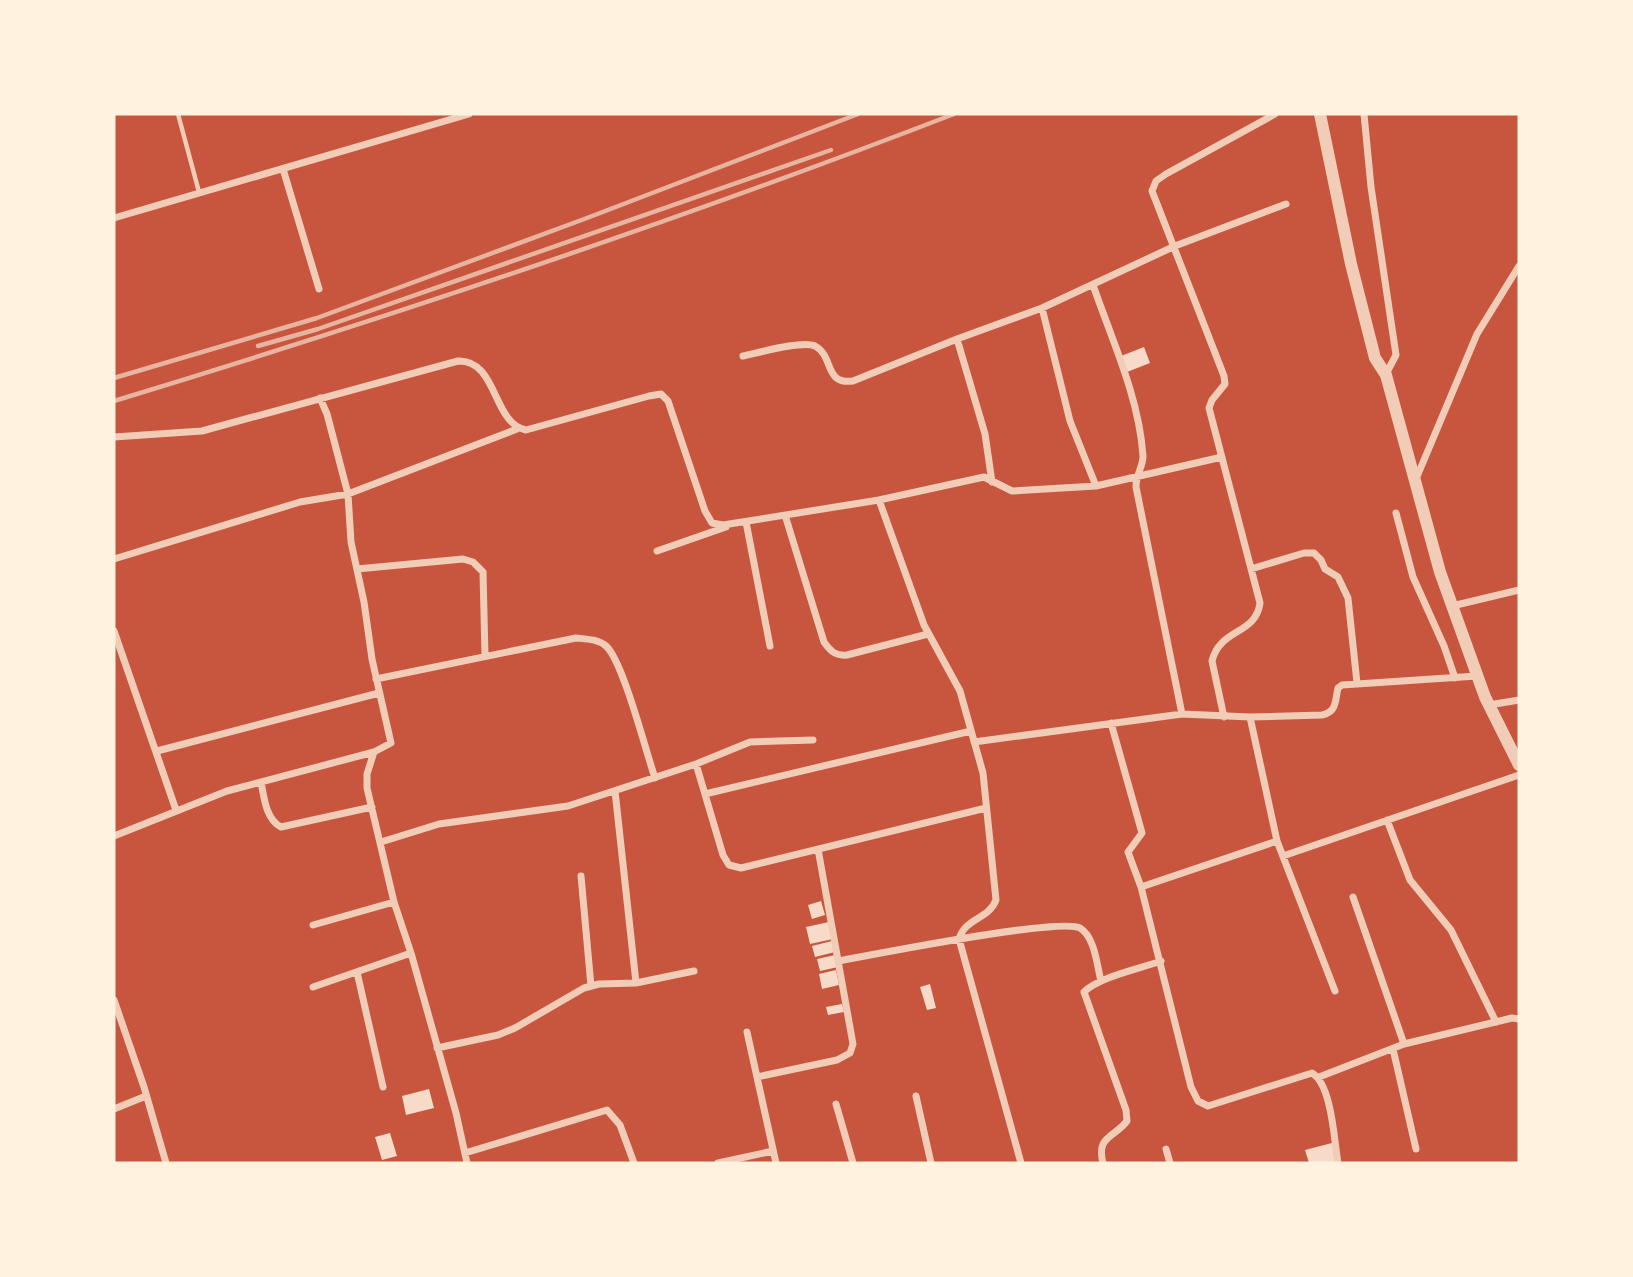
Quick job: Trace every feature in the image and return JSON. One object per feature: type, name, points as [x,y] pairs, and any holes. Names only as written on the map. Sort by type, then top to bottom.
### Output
[{"type":"street","points":[[114,218],[465,114]]},
{"type":"street","points":[[1224,717],[1212,661],[1218,645],[1250,624],[1259,614],[1260,603],[1209,408],[1225,384],[1224,376],[1152,191],[1156,181],[1275,114]]},
{"type":"street","points":[[1283,856],[1387,820],[1519,766],[1489,705],[1451,606],[1386,375],[1375,358],[1350,264],[1321,114]]},
{"type":"street","points":[[1364,114],[1371,187],[1396,355],[1386,375]]},
{"type":"street","points":[[283,169],[319,289]]},
{"type":"street","points":[[743,356],[813,345],[822,352],[835,378],[844,382],[853,381],[957,339],[1042,309],[1175,246],[1286,204]]},
{"type":"street","points":[[1415,483],[1477,334],[1519,266]]},
{"type":"street","points":[[1505,289],[1519,280]]},
{"type":"street","points":[[1093,285],[1135,408],[1143,458],[1136,476],[1136,487],[1182,714]]},
{"type":"street","points":[[1042,309],[1070,421],[1096,485]]},
{"type":"street","points":[[957,339],[985,434],[992,482]]},
{"type":"street","points":[[114,437],[202,431],[467,360],[476,364],[483,373],[517,429]]},
{"type":"street","points":[[114,559],[300,502],[348,494],[517,429],[537,429],[661,394],[668,401],[705,511],[712,523],[723,526],[879,500],[984,477],[1012,491],[1096,485],[1222,457]]},
{"type":"street","points":[[114,836],[227,791],[374,752],[391,743],[376,679],[351,542],[348,494],[327,414],[320,398]]},
{"type":"street","points":[[879,500],[928,634],[955,679],[982,773],[996,900],[992,909],[965,925],[959,939],[1021,1163]]},
{"type":"street","points":[[1396,513],[1413,577],[1444,646],[1455,678]]},
{"type":"street","points":[[785,516],[824,642],[830,650],[838,655],[847,655],[928,634]]},
{"type":"street","points":[[746,522],[770,646]]},
{"type":"street","points":[[657,551],[736,524]]},
{"type":"street","points":[[1251,569],[1314,552],[1325,569],[1338,577],[1348,598],[1357,683]]},
{"type":"street","points":[[357,569],[463,559],[473,562],[483,572],[485,656]]},
{"type":"street","points":[[1451,606],[1519,590]]},
{"type":"street","points":[[114,631],[176,810]]},
{"type":"street","points":[[376,679],[576,638],[604,644],[613,654],[655,778]]},
{"type":"street","points":[[974,742],[1182,714],[1250,717],[1330,713],[1334,710],[1338,688],[1357,683],[1477,676]]},
{"type":"street","points":[[157,751],[379,693]]},
{"type":"street","points":[[1489,705],[1519,700]]},
{"type":"street","points":[[1250,717],[1277,841],[1335,991]]},
{"type":"street","points":[[1111,723],[1142,832],[1128,852],[1141,887],[1191,1087],[1198,1101],[1208,1106],[1312,1073],[1319,1077],[1325,1088],[1338,1163]]},
{"type":"street","points":[[705,794],[971,731]]},
{"type":"street","points":[[381,842],[439,824],[568,806],[696,764],[750,742],[813,740]]},
{"type":"street","points":[[374,752],[367,774],[367,788],[394,902],[411,953],[467,1163]]},
{"type":"street","points":[[696,764],[723,855],[729,865],[741,868],[986,808]]},
{"type":"street","points":[[261,782],[269,815],[274,824],[281,827],[372,807]]},
{"type":"street","points":[[615,791],[636,982]]},
{"type":"street","points":[[1387,820],[1410,880],[1451,930],[1496,1022]]},
{"type":"street","points":[[1141,887],[1277,841]]},
{"type":"street","points":[[757,1077],[837,1060],[850,1053],[852,1044],[818,849]]},
{"type":"street","points":[[581,876],[591,986]]},
{"type":"street","points":[[1353,897],[1404,1044]]},
{"type":"street","points":[[313,925],[394,902]]},
{"type":"street","points":[[838,961],[959,939],[1074,925],[1084,930],[1090,939],[1101,981]]},
{"type":"street","points":[[313,987],[411,953]]},
{"type":"street","points":[[1103,1163],[1100,1154],[1102,1143],[1111,1134],[1121,1130],[1127,1121],[1126,1110],[1084,992],[1101,981],[1161,961]]},
{"type":"street","points":[[437,1048],[506,1032],[591,986],[636,982],[694,971]]},
{"type":"street","points":[[357,972],[383,1087]]},
{"type":"street","points":[[114,1000],[117,1022],[146,1096],[166,1163]]},
{"type":"street","points":[[1319,1077],[1404,1044],[1512,1018],[1519,1019]]},
{"type":"street","points":[[747,1032],[776,1163]]},
{"type":"street","points":[[1393,1049],[1416,1149]]},
{"type":"street","points":[[114,1109],[146,1096]]},
{"type":"street","points":[[916,1096],[931,1163]]},
{"type":"street","points":[[835,1104],[853,1163]]},
{"type":"street","points":[[465,1153],[607,1110],[620,1125],[634,1163]]},
{"type":"street","points":[[1166,1149],[1170,1163]]},
{"type":"street","points":[[718,1163],[773,1151]]},
{"type":"lane","points":[[178,114],[200,193]]},
{"type":"building","points":[[1144,347],[1150,363],[1127,372],[1121,356]]},
{"type":"building","points":[[821,901],[825,915],[812,919],[808,905]]},
{"type":"building","points":[[829,922],[833,939],[810,944],[806,927]]},
{"type":"building","points":[[832,941],[835,952],[815,957],[812,946]]},
{"type":"building","points":[[835,955],[838,967],[820,971],[817,959]]},
{"type":"building","points":[[836,970],[839,985],[822,989],[819,974]]},
{"type":"building","points":[[930,984],[936,1008],[927,1010],[920,987]]},
{"type":"building","points":[[842,1004],[844,1012],[828,1015],[826,1007]]},
{"type":"building","points":[[429,1089],[434,1108],[406,1115],[402,1096]]},
{"type":"building","points":[[390,1133],[397,1156],[382,1160],[375,1137]]},
{"type":"building","points":[[1332,1143],[1338,1163],[1309,1163],[1305,1150]]},
{"type":"railway","points":[[114,378],[317,318],[858,114]]},
{"type":"railway","points":[[114,401],[326,335],[536,265],[746,192],[954,114]]},
{"type":"railway","points":[[258,346],[318,329],[831,150]]}]
